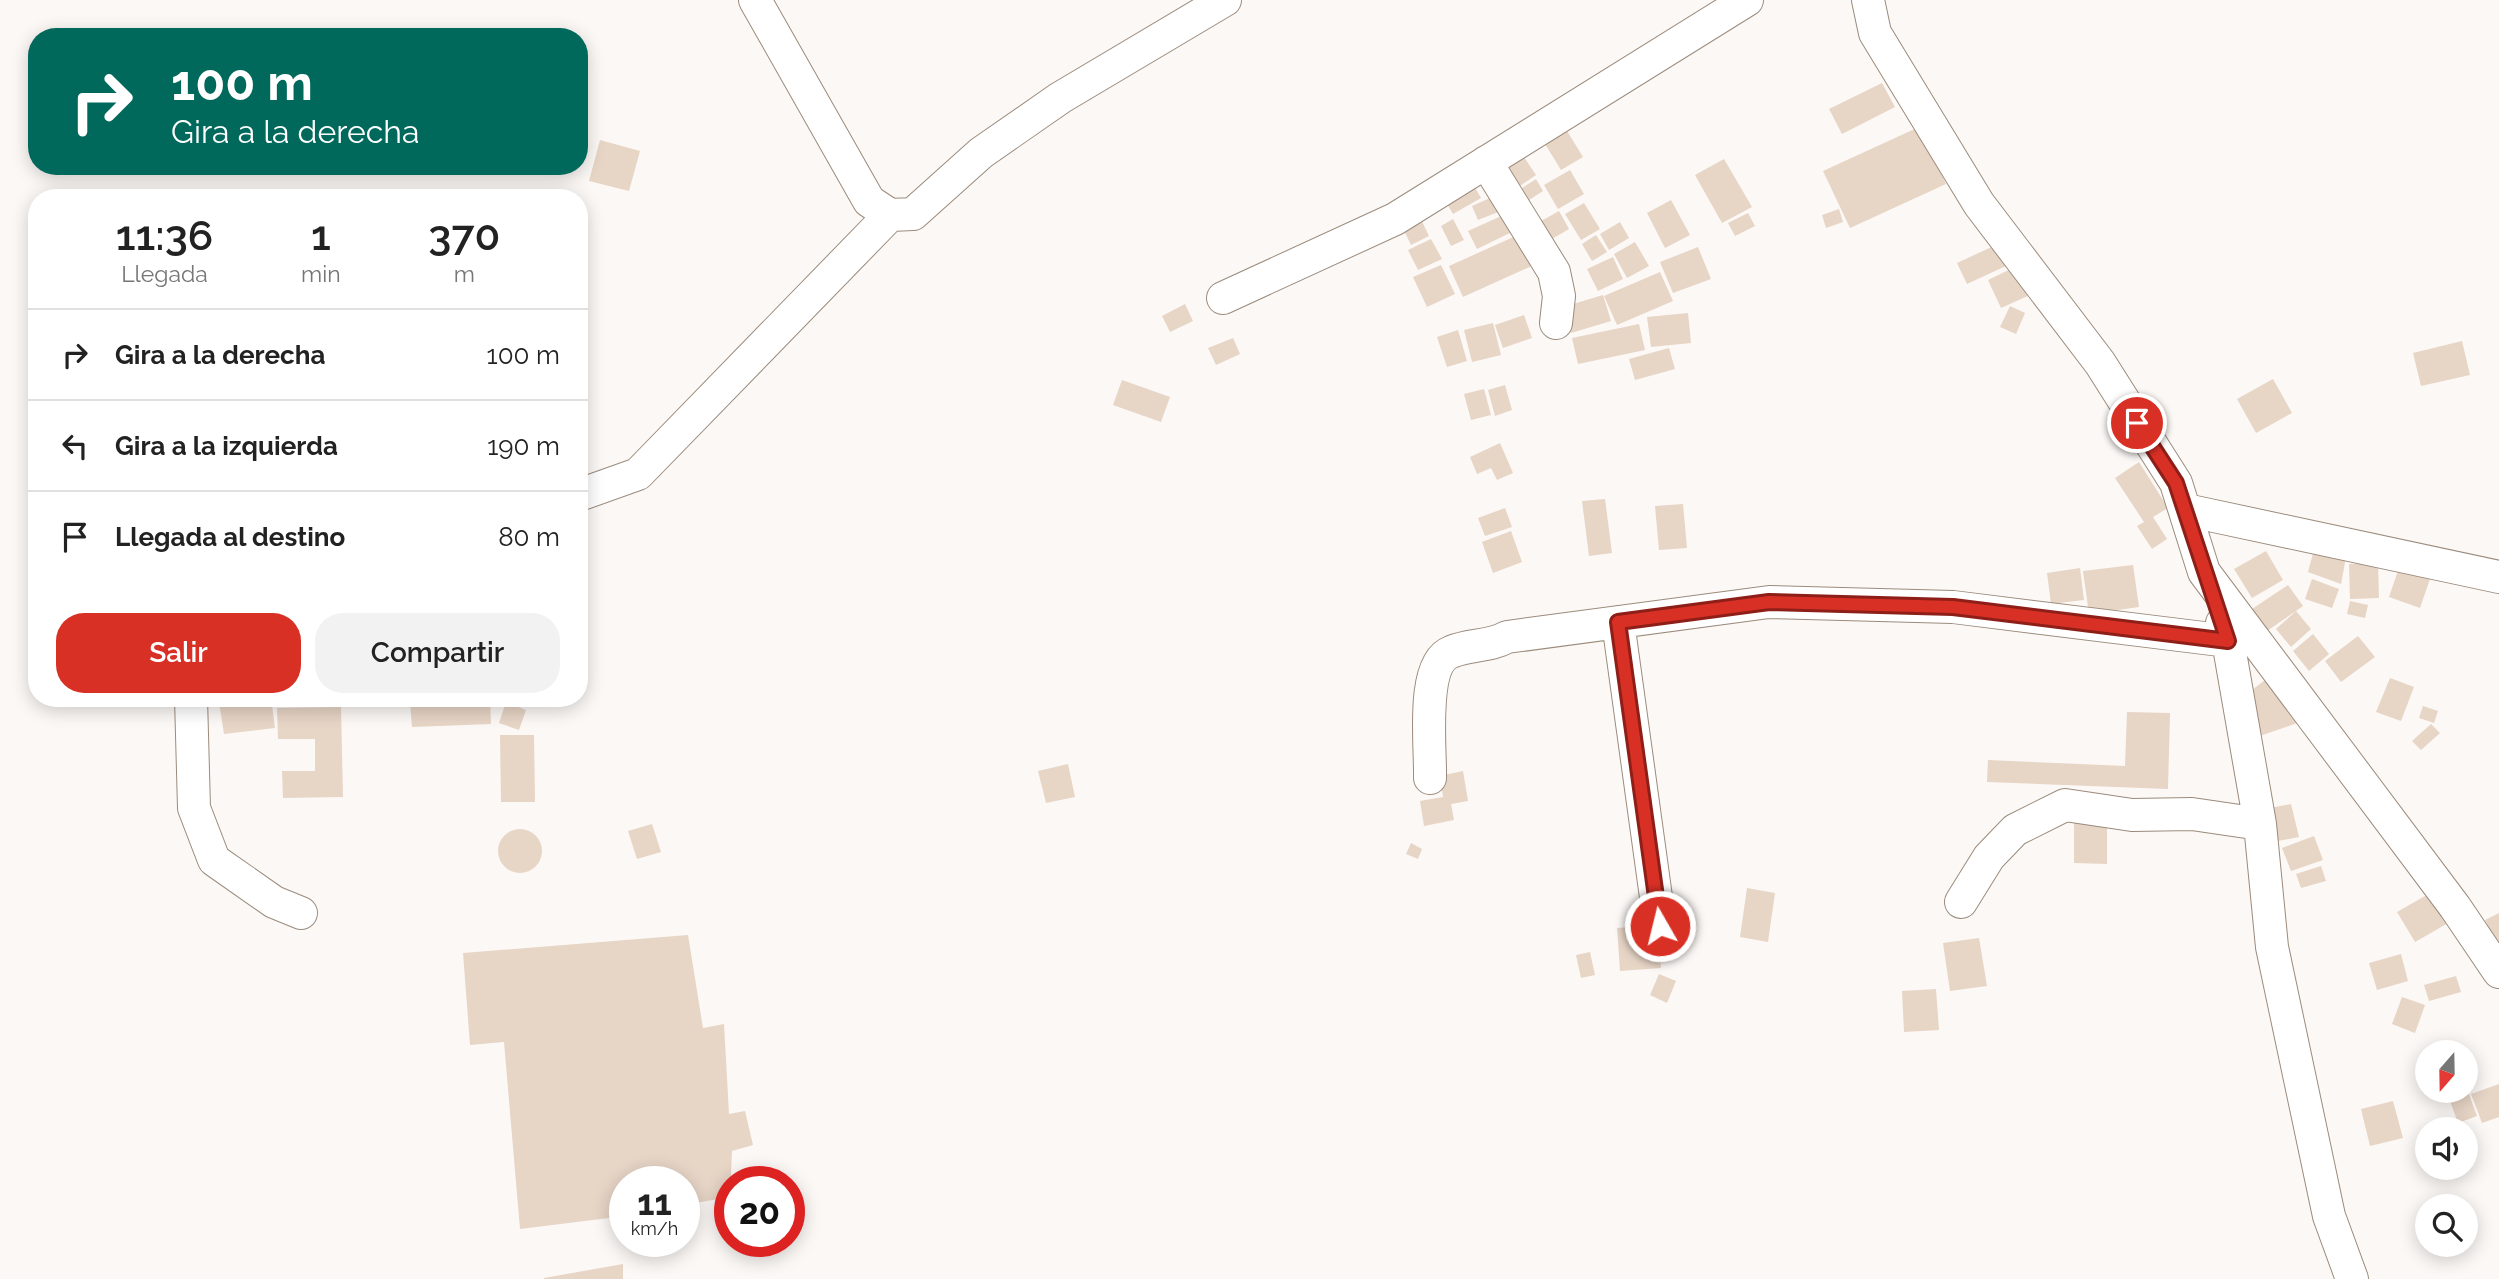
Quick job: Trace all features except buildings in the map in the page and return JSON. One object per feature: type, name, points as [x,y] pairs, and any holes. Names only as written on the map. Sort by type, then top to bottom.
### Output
[{"type":"street","points":[[755,0],[869,201],[890,215],[913,214],[981,153],[1060,98],[1225,0]]},
{"type":"street","points":[[1223,298],[1395,219],[1747,0]]},
{"type":"street","points":[[1867,0],[1875,33],[1979,204],[2100,363],[2176,483],[2228,641],[2260,824],[2272,947],[2329,1216],[2352,1279]]},
{"type":"street","points":[[1486,162],[1553,272],[1559,296],[1556,323]]},
{"type":"street","points":[[588,492],[639,474],[890,215]]},
{"type":"street","points":[[2186,510],[2499,578]]},
{"type":"street","points":[[2204,572],[2447,896],[2499,972]]},
{"type":"street","points":[[1430,778],[1431,679],[1439,659],[1452,652],[1492,645],[1507,637],[1769,602],[1953,607],[2228,641]]},
{"type":"street","points":[[1618,622],[1660,926]]},
{"type":"street","points":[[191,707],[194,808],[214,860],[274,902],[301,913]]},
{"type":"street","points":[[1961,902],[1989,857],[2015,830],[2065,805],[2132,815],[2192,814],[2260,824]]},
{"type":"route","points":[[1660,926],[1618,622],[1769,602],[1953,607],[2116,625],[2228,641],[2176,483],[2137,423]]}]
